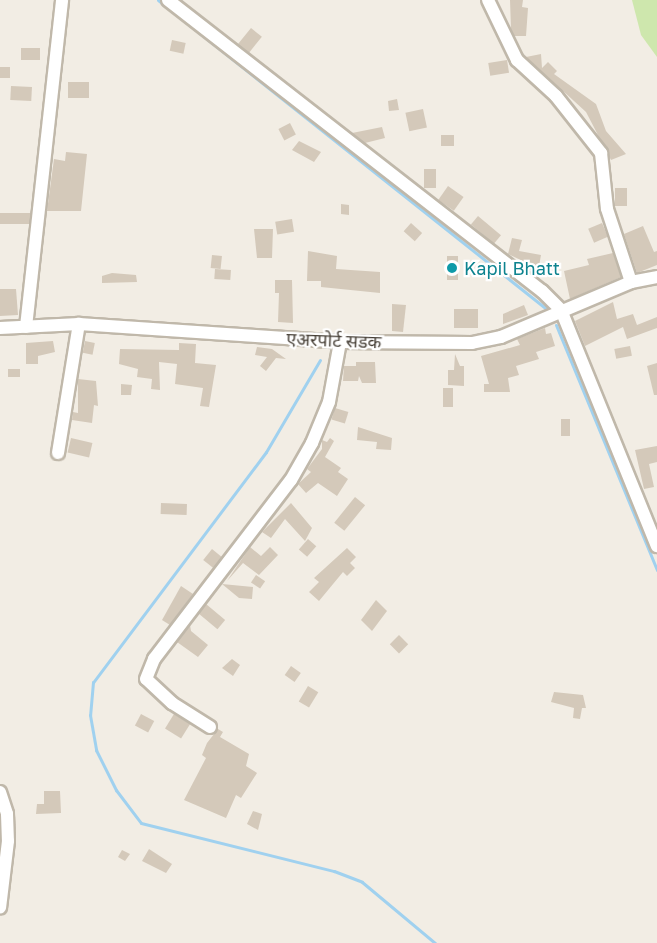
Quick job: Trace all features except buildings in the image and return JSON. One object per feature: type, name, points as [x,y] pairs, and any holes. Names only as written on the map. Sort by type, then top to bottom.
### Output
[{"type":"street","points":[[26,327],[62,0]]},
{"type":"street","points":[[168,0],[542,291],[561,310],[657,546]]},
{"type":"street","points":[[488,0],[517,60],[556,96],[601,153],[607,209],[631,282]]},
{"type":"street","name":"एअरपोर्ट सडक","points":[[0,328],[79,324],[340,342],[472,343],[501,337],[631,282],[657,277]]},
{"type":"street","points":[[58,453],[79,324]]},
{"type":"street","points":[[210,727],[172,703],[146,679],[154,659],[291,480],[307,452],[329,402],[340,342]]},
{"type":"street","points":[[0,792],[7,814],[8,841],[0,908]]},
{"type":"green space","points":[[632,0],[657,0],[657,57],[641,35]]},
{"type":"waterway","points":[[158,0],[546,309]]},
{"type":"waterway","points":[[556,325],[657,570]]},
{"type":"waterway","points":[[320,360],[266,452],[93,682],[90,715],[96,750],[116,790],[141,823],[334,871],[362,882],[435,943]]},
{"type":"place","name":"Kapil Bhatt","points":[[452,268]]}]
